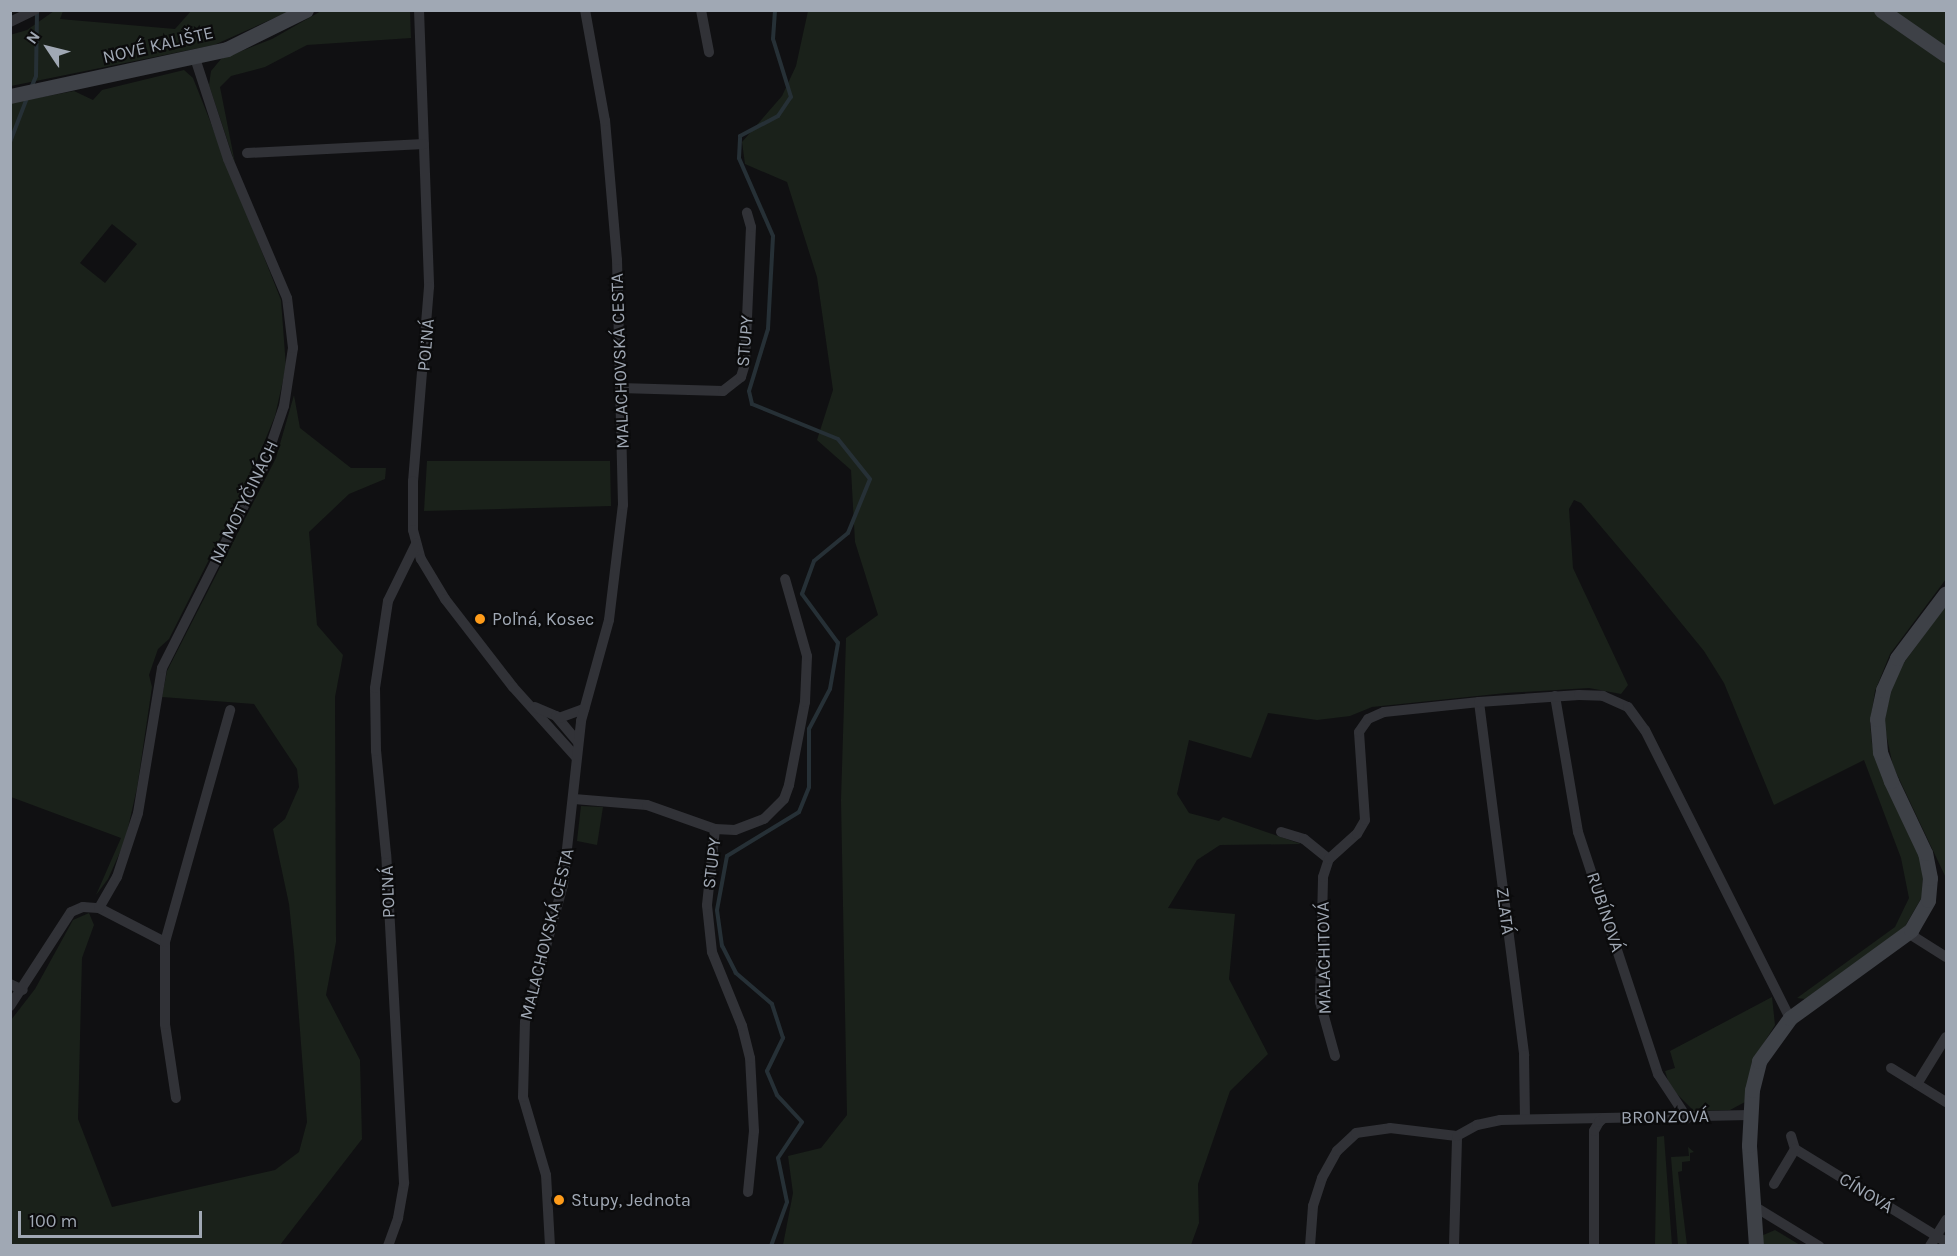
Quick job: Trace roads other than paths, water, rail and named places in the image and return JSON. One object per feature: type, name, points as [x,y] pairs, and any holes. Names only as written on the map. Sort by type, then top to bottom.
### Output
[{"type":"street","name":"NOVÉ KALIŠTE","points":[[10,96],[195,58],[263,34],[306,10]]},
{"type":"street","name":"POĽNÁ","points":[[419,10],[429,287],[412,504],[416,544],[428,575],[513,687],[535,707]]},
{"type":"street","name":"MALACHOVSKÁ CESTA","points":[[549,1245],[546,1174],[523,1097],[523,1048],[530,999],[563,885],[581,721],[599,665],[620,549],[623,505],[617,260],[608,143],[585,10]]},
{"type":"street","points":[[701,10],[709,52]]},
{"type":"street","points":[[1881,10],[1947,54]]},
{"type":"street","points":[[10,22],[31,13]]},
{"type":"street","name":"NA MOTYČINÁCH","points":[[99,908],[117,877],[135,822],[162,668],[263,468],[275,438],[290,376],[292,326],[287,298],[228,159],[195,58]]},
{"type":"street","points":[[247,153],[424,144]]},
{"type":"street","name":"STUPY","points":[[620,388],[723,391],[741,377],[745,364],[751,227],[747,213]]},
{"type":"street","name":"POĽNÁ","points":[[388,1245],[398,1218],[404,1183],[386,854],[376,751],[375,688],[388,601],[416,544]]},
{"type":"street","name":"STUPY","points":[[748,1192],[754,1131],[750,1058],[742,1026],[718,969],[707,920],[715,829],[735,830],[764,819],[784,799],[789,785],[805,702],[807,656],[785,579]]},
{"type":"street","points":[[1756,1245],[1752,1205],[1750,1115],[1759,1061],[1790,1018],[1908,933],[1919,921],[1928,900],[1928,865],[1880,752],[1877,719],[1883,690],[1897,658],[1947,593]]},
{"type":"street","points":[[1281,832],[1304,839],[1329,859],[1357,834],[1365,820],[1358,740],[1368,719],[1384,712],[1555,696],[1616,699],[1637,716],[1790,1018]]},
{"type":"street","name":"RUBÍNOVÁ","points":[[1555,696],[1578,832],[1658,1074],[1687,1118]]},
{"type":"street","name":"ZLATÁ","points":[[1479,702],[1524,1055],[1525,1119]]},
{"type":"street","points":[[535,707],[559,717],[578,742]]},
{"type":"street","points":[[535,707],[576,757]]},
{"type":"street","points":[[559,717],[584,709]]},
{"type":"street","points":[[176,1098],[165,1024],[165,942],[230,710]]},
{"type":"street","points":[[556,732],[569,729],[581,721]]},
{"type":"street","points":[[574,799],[647,805],[715,829]]},
{"type":"street","name":"MALACHITOVÁ","points":[[1329,859],[1323,877],[1320,1002],[1335,1056]]},
{"type":"street","points":[[10,1006],[23,990],[71,912],[83,906],[99,908],[165,942]]},
{"type":"street","points":[[1908,933],[1947,957]]},
{"type":"street","points":[[10,984],[23,990]]},
{"type":"street","points":[[1917,1084],[1947,1038]]},
{"type":"street","points":[[1891,1068],[1947,1102]]},
{"type":"street","name":"BRONZOVÁ","points":[[1594,1245],[1594,1131],[1604,1118],[1750,1115]]},
{"type":"street","points":[[1310,1245],[1311,1221],[1322,1178],[1337,1151],[1356,1133],[1390,1128],[1457,1136],[1488,1122],[1604,1118]]},
{"type":"street","points":[[1454,1245],[1457,1136]]},
{"type":"street","points":[[1774,1184],[1795,1149],[1791,1136]]},
{"type":"street","name":"CÍNOVÁ","points":[[1795,1149],[1933,1241],[1947,1242]]},
{"type":"street","points":[[1752,1205],[1819,1245]]},
{"type":"street","points":[[1933,1241],[1947,1220]]},
{"type":"waterway","points":[[771,1246],[787,1202],[778,1158],[802,1122],[777,1095],[767,1071],[783,1038],[772,1004],[736,973],[722,946],[717,910],[727,856],[799,812],[809,787],[809,729],[830,689],[838,643],[802,594],[814,561],[848,533],[870,479],[838,439],[752,404],[749,391],[768,329],[773,236],[739,158],[740,136],[778,116],[791,97],[773,39],[775,10]]},
{"type":"waterway","points":[[31,88],[36,76],[37,12]]},
{"type":"waterway","points":[[10,142],[27,98]]},
{"type":"place","name":"Poľná, Kosec","points":[[480,619]]},
{"type":"place","name":"Stupy, Jednota","points":[[559,1200]]}]
